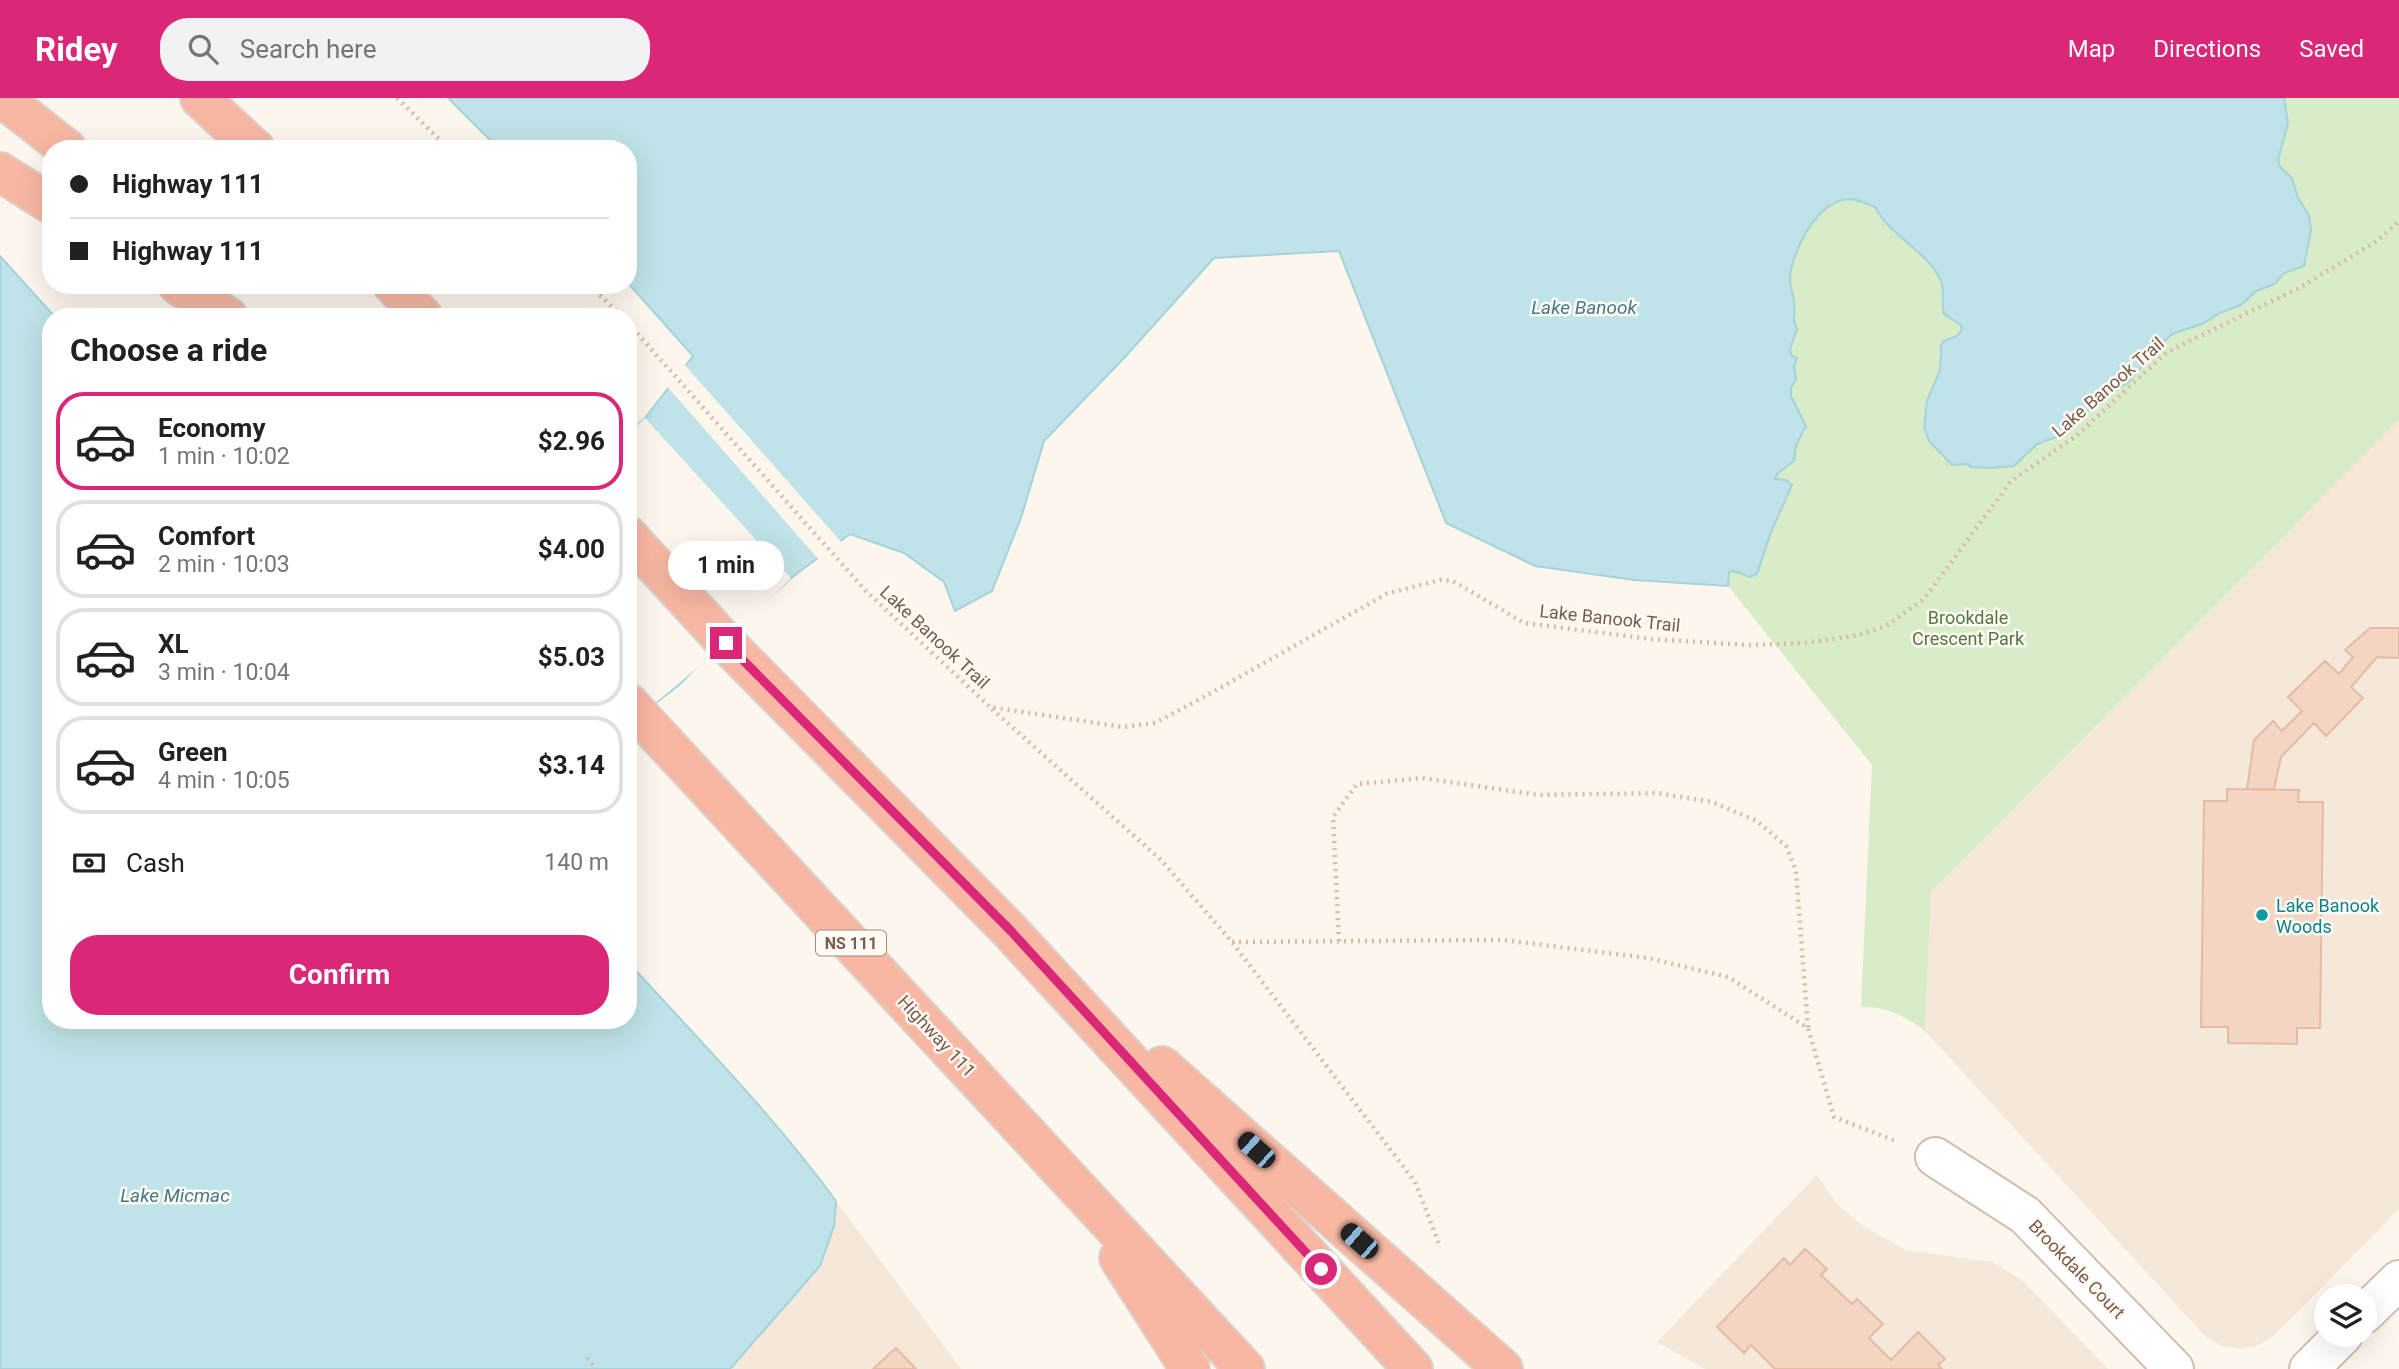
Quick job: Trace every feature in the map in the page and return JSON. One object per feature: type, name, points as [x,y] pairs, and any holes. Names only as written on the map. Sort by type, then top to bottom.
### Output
[{"type":"highway","points":[[2,98],[55,140]]},
{"type":"highway","points":[[200,98],[245,140]]},
{"type":"highway","points":[[0,172],[42,198]]},
{"type":"highway","points":[[192,294],[214,308]]},
{"type":"highway","points":[[227,294],[242,308]]},
{"type":"highway","points":[[401,294],[415,308]]},
{"type":"highway","points":[[637,546],[726,643],[1010,930],[1413,1369]]},
{"type":"highway","name":"Highway 111","points":[[637,712],[1245,1369]]},
{"type":"highway","points":[[1010,930],[1503,1369]]},
{"type":"highway","points":[[1062,1171],[1190,1369]]},
{"type":"street","name":"Brookdale Court","points":[[1935,1157],[2025,1215],[2174,1369]]},
{"type":"street","points":[[2377,1301],[2399,1280]]},
{"type":"street","points":[[2309,1369],[2331,1347]]},
{"type":"path","points":[[397,98],[440,140]]},
{"type":"path","name":"Lake Banook Trail","points":[[637,331],[865,590],[990,707],[1123,727],[1155,723],[1386,594],[1440,580],[1453,581],[1524,623],[1651,639],[1748,645],[1805,643],[1859,635],[1886,626],[1924,599],[2011,481],[2075,437],[2167,352],[2299,288],[2377,241],[2399,222]]},
{"type":"path","points":[[599,294],[613,308]]},
{"type":"path","points":[[990,707],[1161,860],[1232,942],[1415,1182],[1440,1246]]},
{"type":"path","points":[[1339,942],[1333,817],[1357,784],[1422,778],[1538,795],[1657,793],[1712,802],[1758,821],[1786,846],[1796,871],[1808,1028],[1814,1058],[1834,1117],[1935,1157]]},
{"type":"path","points":[[1232,942],[1503,940],[1648,958],[1728,977],[1808,1028]]},
{"type":"path","points":[[587,1358],[596,1369]]},
{"type":"shaded area","points":[[2399,420],[2399,1209],[2325,1284],[2314,1284],[2314,1295],[2275,1335],[2259,1345],[2241,1349],[2222,1346],[2205,1336],[1925,1031],[1931,892]]},
{"type":"shaded area","points":[[1817,1175],[1837,1204],[1863,1226],[1906,1250],[1992,1262],[2022,1280],[2108,1369],[1705,1369],[1657,1342]]},
{"type":"shaded area","points":[[836,1201],[961,1369],[730,1369],[820,1266],[834,1226]]},
{"type":"green space","name":"Brookdale Crescent Park","points":[[2284,98],[2399,98],[2399,420],[1931,892],[1925,1031],[1895,1013],[1861,1007],[1872,765],[1728,586],[1729,572],[1734,571],[1750,577],[1757,574],[1784,481],[1775,479],[1776,476],[1794,461],[1796,446],[1805,432],[1806,424],[1791,396],[1791,388],[1796,379],[1790,350],[1797,329],[1790,277],[1802,240],[1817,217],[1827,208],[1837,201],[1852,199],[1875,207],[1890,227],[1927,261],[1941,281],[1944,314],[1962,328],[1957,336],[1944,341],[1939,353],[1940,370],[1927,401],[1924,427],[1929,441],[1942,456],[1962,465],[1991,468],[2014,466],[2037,444],[2059,436],[2098,402],[2129,382],[2172,333],[2202,324],[2241,305],[2256,291],[2275,284],[2284,273],[2304,266],[2311,230],[2309,215],[2298,198],[2292,178],[2280,167],[2278,160],[2288,116]]},
{"type":"water","name":"Lake Banook","points":[[448,98],[2284,98],[2288,123],[2278,160],[2280,167],[2292,178],[2298,198],[2309,215],[2311,230],[2304,266],[2284,273],[2275,284],[2256,291],[2241,305],[2202,324],[2172,334],[2129,382],[2098,402],[2059,436],[2037,444],[2014,466],[1991,468],[1971,467],[1968,464],[1952,465],[1929,441],[1924,427],[1927,401],[1940,370],[1941,345],[1957,336],[1962,329],[1961,325],[1944,314],[1942,285],[1935,270],[1890,227],[1875,207],[1849,199],[1827,208],[1817,217],[1802,241],[1790,277],[1797,329],[1790,350],[1792,356],[1797,358],[1794,366],[1796,379],[1791,388],[1791,396],[1806,426],[1796,446],[1794,461],[1778,473],[1775,479],[1786,480],[1792,485],[1771,532],[1757,574],[1750,577],[1734,571],[1729,572],[1728,586],[1634,580],[1535,566],[1446,523],[1339,251],[1214,258],[1125,357],[1044,441],[1021,518],[992,591],[955,611],[944,582],[904,553],[850,534],[791,578],[724,639],[679,685],[640,715],[637,645],[637,426],[693,356],[637,293],[637,140],[490,140]]},
{"type":"water","name":"Lake Micmac","points":[[0,256],[47,308],[42,308],[42,1029],[637,1029],[637,972],[762,1109],[836,1201],[834,1226],[820,1266],[730,1369],[0,1369]]},
{"type":"pier","points":[[683,363],[843,544],[820,561],[665,384]]},
{"type":"pier","points":[[645,418],[791,578],[716,652],[637,718],[637,426]]},
{"type":"building","points":[[2370,628],[2399,628],[2399,658],[2377,657],[2351,687],[2363,698],[2326,736],[2314,723],[2281,757],[2274,789],[2247,789],[2254,740],[2273,721],[2282,731],[2302,711],[2288,697],[2325,661],[2339,674],[2353,657],[2345,650]]},
{"type":"building","name":"Lake Banook Woods","points":[[2227,789],[2299,790],[2298,802],[2323,802],[2320,1028],[2297,1028],[2297,1044],[2228,1043],[2228,1027],[2201,1027],[2204,801],[2227,801]]},
{"type":"building","points":[[1805,1249],[1827,1269],[1821,1275],[1852,1304],[1857,1299],[1883,1324],[1869,1338],[1891,1360],[1918,1332],[1945,1359],[1938,1365],[1942,1369],[1775,1369],[1751,1345],[1744,1353],[1717,1327],[1784,1258],[1790,1265]]},
{"type":"building","points":[[896,1348],[916,1369],[873,1369]]},
{"type":"place","name":"Lake Banook Woods","points":[[2262,915]]},
{"type":"route","points":[[726,643],[1010,930],[1321,1269]]}]
